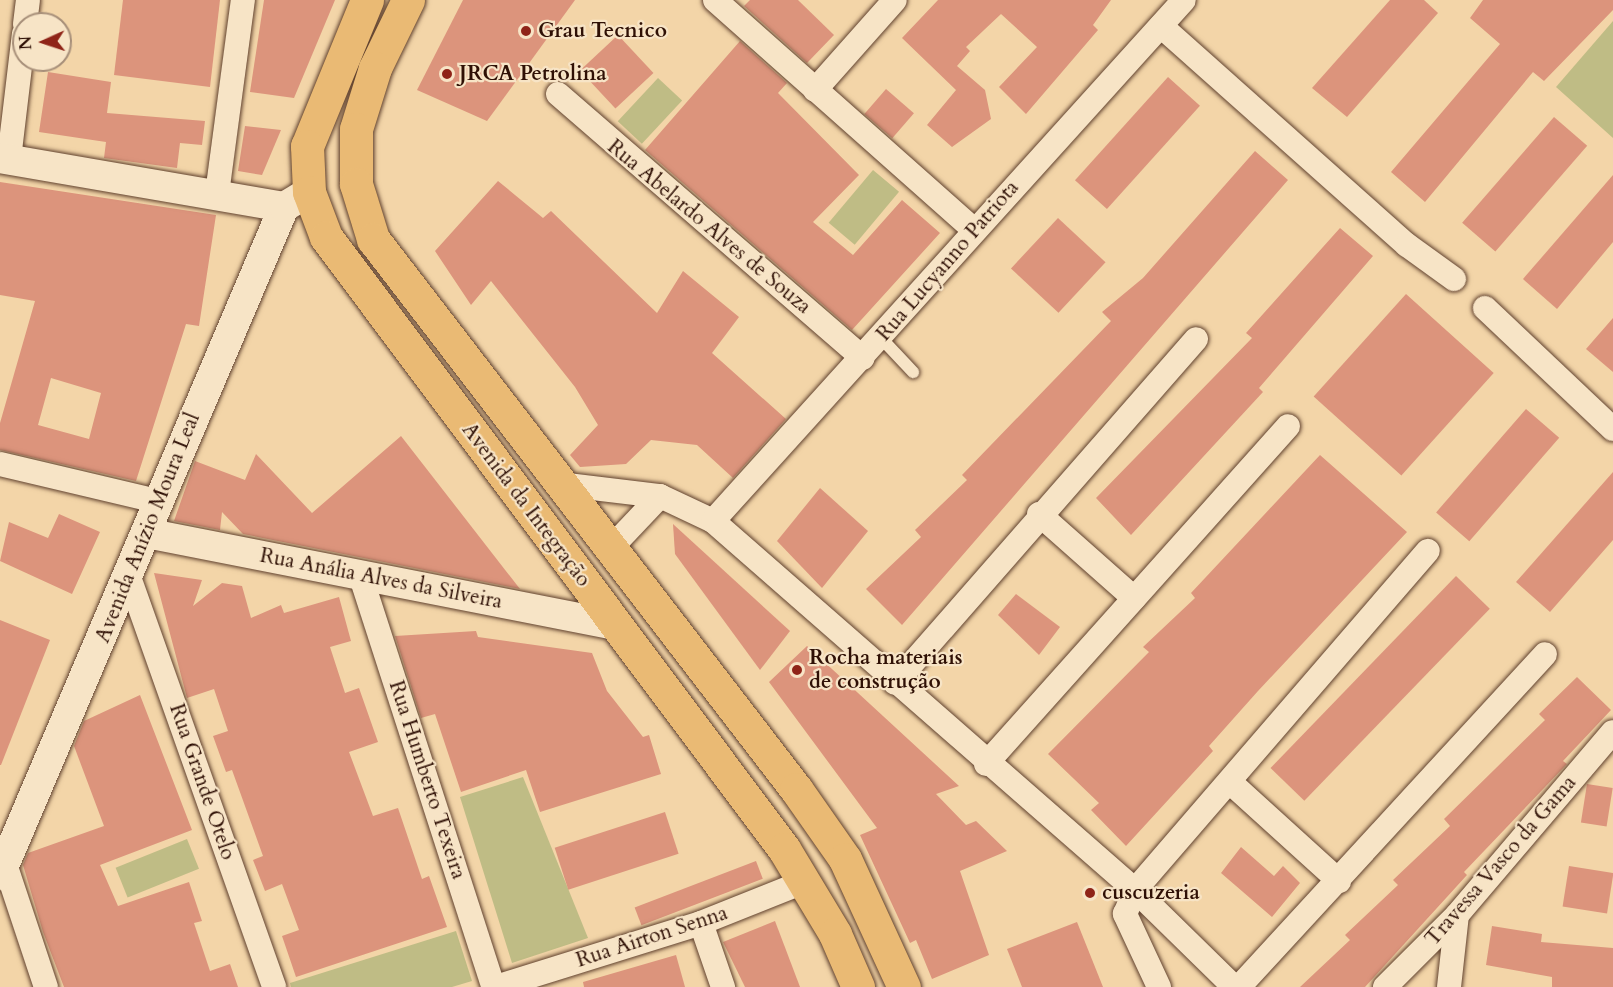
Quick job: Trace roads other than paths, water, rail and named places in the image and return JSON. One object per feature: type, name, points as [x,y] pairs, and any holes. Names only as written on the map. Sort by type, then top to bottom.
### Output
[{"type":"main road","name":"Avenida da Integração","points":[[367,0],[314,118],[296,199],[806,881],[858,987]]},
{"type":"main road","name":"Avenida da Integração","points":[[408,0],[358,114],[353,150],[361,212],[390,266],[796,789],[845,859],[903,987]]},
{"type":"main road","points":[[719,763],[746,755],[753,735]]},
{"type":"main road","points":[[760,818],[769,801],[796,789]]},
{"type":"street","points":[[217,194],[243,0]]},
{"type":"street","points":[[715,0],[973,229]]},
{"type":"street","points":[[815,90],[895,0]]},
{"type":"street","name":"Rua Lucyanno Patriota","points":[[713,521],[881,338],[973,229],[1184,0]]},
{"type":"street","points":[[1161,26],[1407,245],[1454,279]]},
{"type":"street","points":[[18,72],[4,158],[217,194],[296,199]]},
{"type":"street","name":"Rua Abelardo Alves de Souza","points":[[558,94],[863,358]]},
{"type":"street","name":"Avenida Anízio Moura Leal","points":[[2,869],[129,577],[157,501],[296,199]]},
{"type":"street","points":[[1485,308],[1613,429]]},
{"type":"street","points":[[895,683],[1040,514],[1196,339]]},
{"type":"street","points":[[986,764],[1288,426]]},
{"type":"street","points":[[0,464],[157,501]]},
{"type":"street","points":[[559,484],[660,496],[713,521],[986,764],[1135,890],[1234,987]]},
{"type":"street","points":[[609,550],[660,496]]},
{"type":"street","points":[[1040,514],[1134,598]]},
{"type":"street","name":"Rua Anália Alves da Silveira","points":[[146,533],[616,625]]},
{"type":"street","points":[[1159,987],[1125,914],[1135,890],[1231,783],[1428,551]]},
{"type":"street","name":"Rua Humberto Texeira","points":[[360,574],[495,987]]},
{"type":"street","name":"Rua Grande Otelo","points":[[129,577],[274,987]]},
{"type":"street","points":[[1239,987],[1545,654]]},
{"type":"street","name":"Travessa Vasco da Gama","points":[[1385,987],[1457,915],[1613,732]]},
{"type":"street","points":[[1231,783],[1338,881]]},
{"type":"street","points":[[2,869],[46,987]]},
{"type":"street","name":"Rua Airton Senna","points":[[495,987],[701,923],[806,881]]},
{"type":"street","points":[[1449,987],[1457,915]]},
{"type":"street","points":[[701,923],[723,987]]},
{"type":"lane","points":[[881,338],[913,372]]},
{"type":"place","name":"Grau Tecnico","points":[[526,31]]},
{"type":"place","name":"JRCA Petrolina","points":[[447,74]]},
{"type":"place","name":"Rocha materiais de construção","points":[[797,670]]},
{"type":"place","name":"cuscuzeria","points":[[1090,893]]}]
